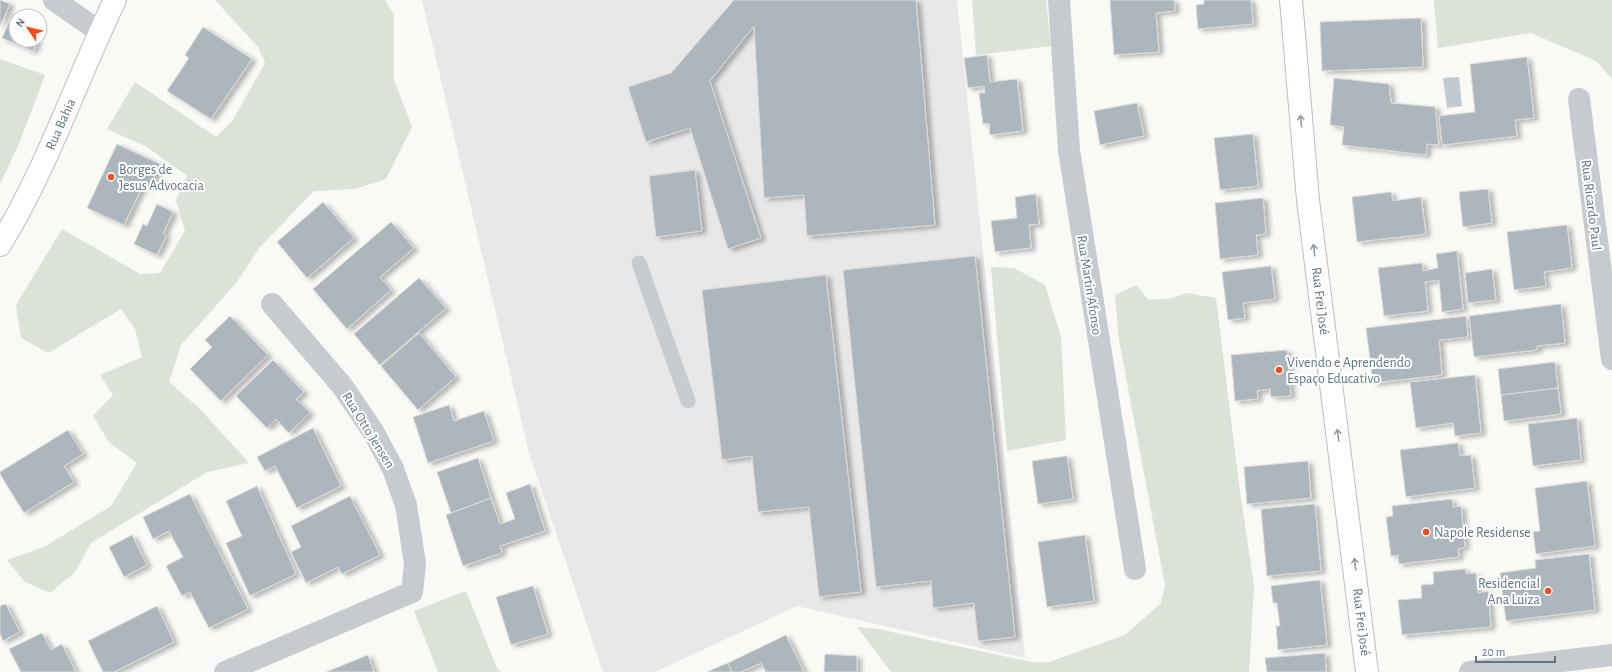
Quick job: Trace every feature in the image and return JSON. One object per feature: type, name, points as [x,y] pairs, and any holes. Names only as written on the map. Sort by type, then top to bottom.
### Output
[{"type":"street","points":[[54,0],[100,32]]},
{"type":"street","name":"Rua Bahia","points":[[0,245],[15,220],[58,129],[115,0]]},
{"type":"street","name":"Rua Martin Afonso","points":[[1059,0],[1069,150],[1135,569]]},
{"type":"street","name":"Rua Frei José","points":[[1291,0],[1308,200],[1367,672]]},
{"type":"street","name":"Rua Ricardo Paul","points":[[1579,99],[1612,359]]},
{"type":"street","name":"Rua Otto Jensen","points":[[226,672],[412,592],[416,564],[406,505],[394,469],[374,434],[343,387],[272,304]]},
{"type":"street","points":[[1470,672],[1612,655]]},
{"type":"lane","points":[[638,263],[688,402]]},
{"type":"shaded area","points":[[215,0],[385,0],[394,15],[394,80],[412,127],[386,179],[355,189],[314,191],[260,247],[237,282],[181,345],[169,382],[199,408],[249,463],[207,472],[91,543],[75,572],[50,593],[25,582],[7,560],[46,546],[111,506],[137,463],[109,442],[93,416],[113,395],[100,375],[142,357],[135,329],[121,309],[48,353],[21,338],[16,305],[62,229],[140,274],[160,273],[185,231],[176,200],[187,176],[147,147],[107,129],[135,82],[216,137],[233,120],[265,63],[258,47]]},
{"type":"shaded area","points":[[422,0],[957,0],[1025,658],[797,606],[655,672],[603,672],[529,453]]},
{"type":"shaded area","points":[[972,0],[1046,0],[1051,46],[976,55]]},
{"type":"shaded area","points":[[1434,0],[1612,0],[1612,79],[1596,61],[1531,33],[1438,48]]},
{"type":"shaded area","points":[[0,59],[45,75],[19,144],[0,184]]},
{"type":"shaded area","points":[[1459,77],[1462,106],[1447,108],[1443,78]]},
{"type":"shaded area","points":[[991,267],[1014,268],[1045,285],[1061,337],[1066,440],[1007,451]]},
{"type":"shaded area","points":[[1136,285],[1149,300],[1173,298],[1187,293],[1216,298],[1239,484],[1254,586],[1249,672],[891,672],[857,627],[878,629],[1031,662],[1049,662],[1125,635],[1161,603],[1165,585],[1119,340],[1115,295]]},
{"type":"shaded area","points":[[466,591],[497,668],[501,672],[438,672],[414,611]]},
{"type":"building","points":[[0,0],[10,4],[0,26]]},
{"type":"building","points":[[734,0],[916,0],[935,225],[807,236],[804,195],[764,198],[754,26],[710,81],[761,238],[728,249],[690,128],[646,142],[628,87],[671,73]]},
{"type":"building","points":[[1110,0],[1174,0],[1175,11],[1156,13],[1159,52],[1114,55]]},
{"type":"building","points":[[1204,0],[1251,0],[1253,24],[1198,29],[1196,5],[1204,4]]},
{"type":"building","points":[[1421,18],[1423,67],[1322,71],[1320,22]]},
{"type":"building","points":[[8,25],[8,41],[2,38]]},
{"type":"building","points":[[203,27],[252,59],[211,119],[167,91],[189,58],[185,55]]},
{"type":"building","points":[[26,48],[34,48],[33,51]]},
{"type":"building","points":[[987,55],[990,82],[1017,79],[1023,131],[990,135],[989,123],[983,124],[979,93],[985,93],[984,86],[968,88],[964,58]]},
{"type":"building","points":[[1527,57],[1534,118],[1515,120],[1517,136],[1442,145],[1439,116],[1475,112],[1470,64]]},
{"type":"building","points":[[1334,78],[1389,84],[1391,103],[1435,107],[1439,145],[1427,144],[1426,155],[1342,145],[1344,127],[1330,125]]},
{"type":"building","points":[[1137,103],[1144,136],[1100,145],[1094,111]]},
{"type":"building","points":[[1253,134],[1258,186],[1220,190],[1214,138]]},
{"type":"building","points":[[117,144],[160,164],[149,188],[143,185],[124,225],[87,208]]},
{"type":"building","points":[[695,170],[702,231],[656,237],[649,176]]},
{"type":"building","points":[[1488,189],[1492,223],[1463,227],[1459,192]]},
{"type":"building","points":[[1391,192],[1393,201],[1421,197],[1426,234],[1357,242],[1352,197]]},
{"type":"building","points":[[1036,194],[1039,224],[1029,225],[1031,248],[995,252],[991,221],[1017,218],[1015,197]]},
{"type":"building","points":[[1263,198],[1266,234],[1256,235],[1258,255],[1220,259],[1215,203]]},
{"type":"building","points":[[323,202],[354,238],[307,278],[277,242]]},
{"type":"building","points":[[157,204],[173,212],[163,234],[166,236],[157,255],[134,244],[143,224],[147,226]]},
{"type":"building","points":[[391,222],[414,248],[380,277],[391,290],[347,329],[313,289]]},
{"type":"building","points":[[1567,225],[1572,268],[1544,272],[1546,286],[1514,290],[1507,232]]},
{"type":"building","points":[[1457,251],[1463,309],[1442,312],[1439,280],[1425,282],[1428,311],[1384,316],[1378,268],[1422,263],[1423,271],[1438,268],[1436,254]]},
{"type":"building","points":[[975,256],[1015,637],[978,641],[974,603],[933,608],[931,581],[876,587],[843,270]]},
{"type":"building","points":[[1271,266],[1275,299],[1243,303],[1245,318],[1228,320],[1222,272]]},
{"type":"building","points":[[1492,269],[1496,300],[1468,303],[1465,273]]},
{"type":"building","points":[[826,275],[861,592],[819,597],[809,507],[758,512],[752,456],[722,460],[702,290]]},
{"type":"building","points":[[419,278],[446,308],[380,365],[354,334]]},
{"type":"building","points":[[1561,304],[1565,343],[1537,346],[1537,350],[1474,357],[1469,316]]},
{"type":"building","points":[[230,316],[268,355],[221,401],[190,369],[212,347],[205,340]]},
{"type":"building","points":[[1466,316],[1468,337],[1439,340],[1442,375],[1373,383],[1366,328]]},
{"type":"building","points":[[419,333],[456,377],[418,410],[381,366]]},
{"type":"building","points":[[1287,350],[1291,396],[1271,397],[1270,389],[1257,391],[1258,399],[1235,401],[1231,355]]},
{"type":"building","points":[[273,360],[304,392],[296,399],[310,413],[289,433],[276,419],[267,428],[236,396]]},
{"type":"building","points":[[1555,362],[1558,388],[1501,395],[1498,369]]},
{"type":"building","points":[[1475,375],[1481,433],[1455,436],[1453,423],[1416,428],[1410,382]]},
{"type":"building","points":[[1558,388],[1561,414],[1504,421],[1501,395]]},
{"type":"building","points":[[449,405],[454,421],[484,411],[494,441],[428,463],[413,417]]},
{"type":"building","points":[[1577,418],[1581,460],[1533,466],[1528,424]]},
{"type":"building","points":[[313,428],[341,486],[297,508],[275,466],[265,471],[257,457]]},
{"type":"building","points":[[68,430],[83,454],[64,466],[74,482],[24,513],[0,472]]},
{"type":"building","points":[[1458,443],[1460,456],[1471,455],[1475,488],[1406,497],[1400,450]]},
{"type":"building","points":[[1067,456],[1073,499],[1038,504],[1032,461]]},
{"type":"building","points":[[478,458],[491,498],[451,513],[437,472]]},
{"type":"building","points":[[1308,461],[1311,498],[1247,504],[1244,467]]},
{"type":"building","points":[[1587,481],[1595,546],[1536,554],[1533,532],[1540,531],[1535,488]]},
{"type":"building","points":[[530,484],[545,531],[500,546],[502,553],[463,566],[446,515],[491,498],[500,524],[515,519],[506,493]]},
{"type":"building","points":[[257,486],[296,574],[250,596],[226,543],[242,536],[226,501]]},
{"type":"building","points":[[190,494],[248,609],[209,628],[190,592],[182,596],[166,566],[183,557],[169,531],[153,539],[143,517]]},
{"type":"building","points":[[350,496],[380,555],[342,574],[338,567],[306,583],[291,552],[301,547],[291,526]]},
{"type":"building","name":"Napole Residense","points":[[1452,499],[1453,507],[1461,506],[1465,547],[1458,549],[1459,557],[1399,564],[1398,555],[1391,556],[1386,517],[1393,516],[1392,506]]},
{"type":"building","points":[[1315,504],[1321,571],[1267,576],[1261,509]]},
{"type":"building","points":[[132,535],[147,565],[124,577],[109,547]]},
{"type":"building","points":[[1085,535],[1094,601],[1047,607],[1038,542]]},
{"type":"building","name":"Residencial Ana Luiza","points":[[1589,554],[1595,610],[1506,621],[1500,573],[1536,568],[1535,560]]},
{"type":"building","points":[[1466,569],[1466,574],[1476,573],[1478,593],[1488,591],[1491,627],[1402,635],[1398,600],[1422,598],[1421,585],[1434,584],[1433,572]]},
{"type":"building","points":[[1320,580],[1327,645],[1278,650],[1276,626],[1280,626],[1277,603],[1273,603],[1271,586]]},
{"type":"building","points":[[533,586],[548,634],[511,645],[496,597]]},
{"type":"building","points":[[6,604],[20,632],[3,641],[0,634],[0,606]]},
{"type":"building","points":[[157,606],[174,642],[114,672],[103,672],[88,641]]},
{"type":"building","points":[[42,633],[51,650],[62,644],[76,672],[21,672],[9,649]]},
{"type":"building","points":[[786,635],[804,672],[766,672],[761,663],[741,672],[732,672],[728,663]]},
{"type":"building","points":[[1325,653],[1326,672],[1267,672],[1265,658]]},
{"type":"building","points":[[825,654],[857,656],[857,672],[824,672]]},
{"type":"building","points":[[368,655],[374,672],[326,672]]},
{"type":"building","points":[[728,663],[732,672],[707,672]]},
{"type":"place","name":"Borges de Jesus Advocacia","points":[[111,177]]},
{"type":"place","name":"Vivendo e Aprendendo Espaço Educativo","points":[[1279,370]]},
{"type":"place","name":"Napole Residense","points":[[1426,532]]},
{"type":"place","name":"Residencial Ana Luiza","points":[[1548,591]]}]
